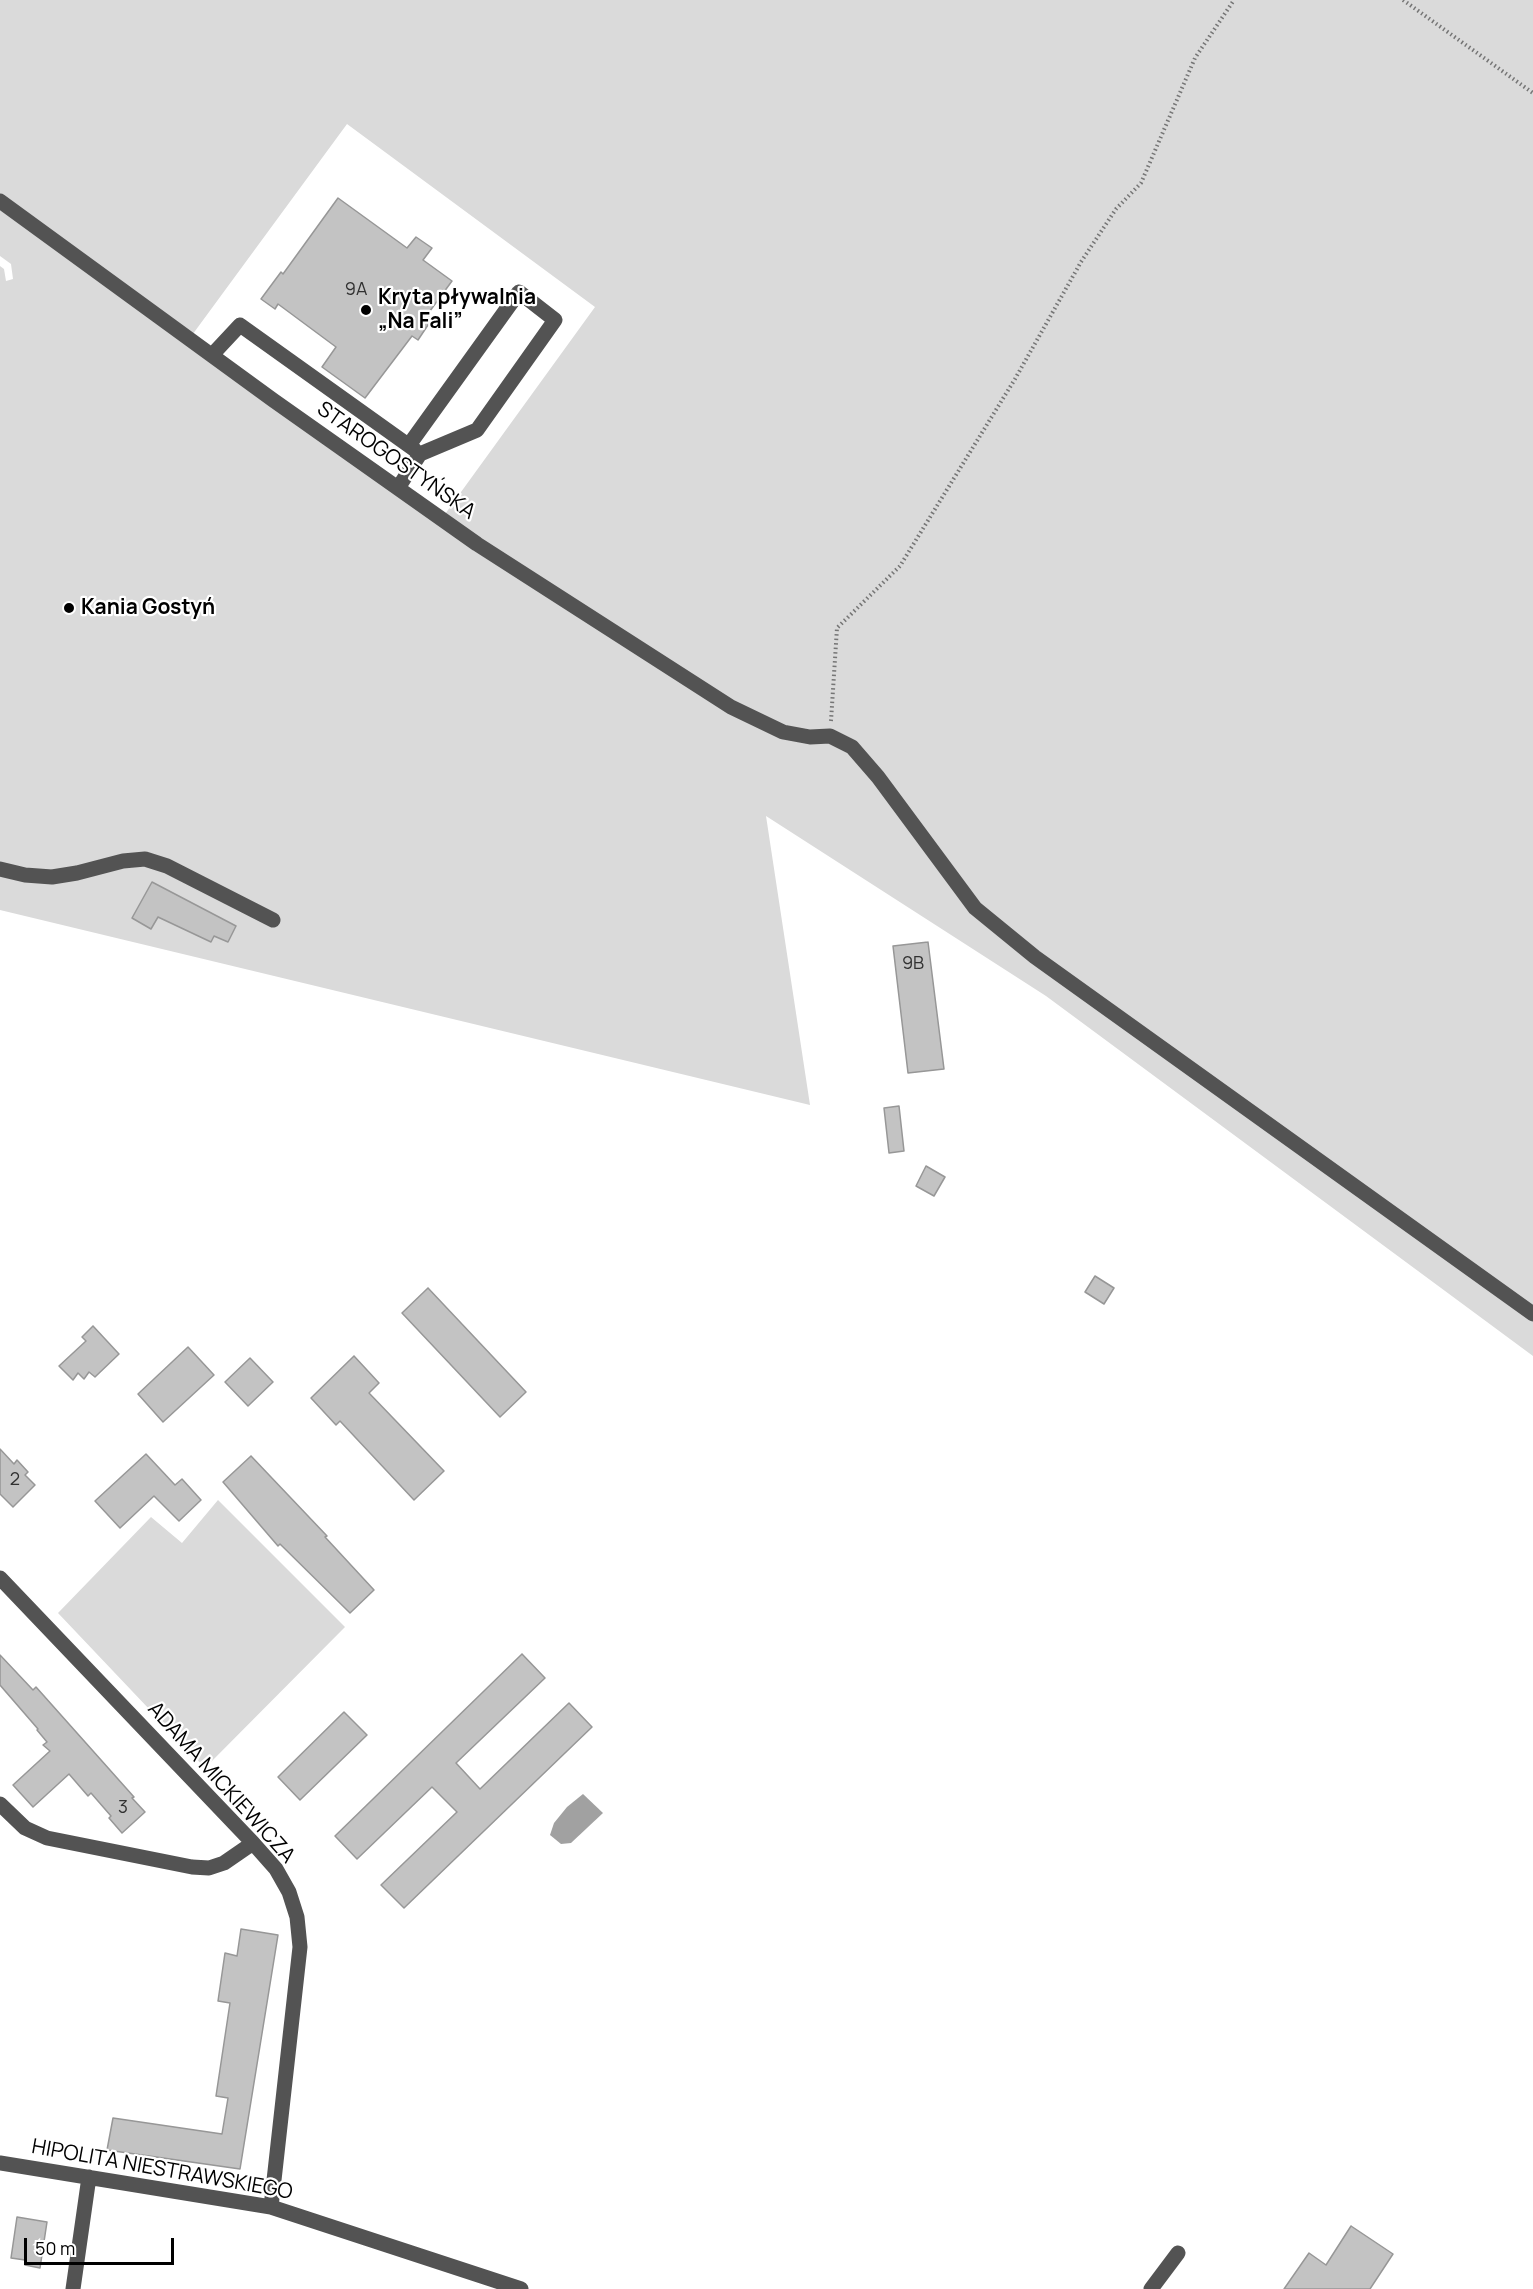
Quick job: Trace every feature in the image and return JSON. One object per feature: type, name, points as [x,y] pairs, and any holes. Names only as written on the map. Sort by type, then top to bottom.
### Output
[{"type":"street","name":"STAROGOSTYŃSKA","points":[[0,201],[477,544],[731,707],[783,732],[830,736]]},
{"type":"street","points":[[398,488],[415,449],[519,292],[555,320],[477,430],[415,449]]},
{"type":"street","points":[[212,355],[240,326],[415,449]]},
{"type":"street","points":[[830,736],[852,747],[872,770],[975,908],[1035,957],[1533,1314]]},
{"type":"street","points":[[0,869],[25,875],[52,877],[123,861],[145,859],[167,866],[273,920]]},
{"type":"street","name":"ADAMA MICKIEWICZA","points":[[0,1578],[253,1843],[276,1869],[289,1892],[297,1917],[300,1947],[271,2207]]},
{"type":"street","points":[[0,1804],[25,1828],[47,1838],[192,1867],[208,1868],[224,1863],[253,1843]]},
{"type":"street","name":"HIPOLITA NIESTRAWSKIEGO","points":[[0,2163],[271,2207],[521,2289]]},
{"type":"street","points":[[73,2289],[89,2177]]},
{"type":"street","points":[[1151,2289],[1178,2253]]},
{"type":"path","points":[[830,736],[837,628],[900,566],[1015,379],[1081,262],[1116,209],[1141,183],[1196,58],[1234,0]]},
{"type":"path","points":[[1403,0],[1533,93]]},
{"type":"shaded area","points":[[0,0],[1533,0],[1533,1356],[1046,996],[766,816],[810,1105],[0,910],[0,266],[4,269],[6,281],[13,279],[11,264],[0,256]],"holes":[[[347,124],[595,307],[440,521],[187,342]]]},
{"type":"shaded area","points":[[218,1500],[345,1627],[205,1768],[58,1613],[151,1517],[182,1543]]},
{"type":"shaded area","points":[[583,1794],[603,1813],[571,1843],[561,1844],[550,1835],[554,1823],[567,1807]]},
{"type":"building","points":[[338,198],[407,248],[416,237],[432,248],[423,260],[452,281],[427,315],[432,319],[418,340],[412,336],[365,398],[322,367],[336,347],[278,304],[275,309],[261,299],[281,272],[283,274]]},
{"type":"building","points":[[152,882],[236,926],[228,942],[214,936],[211,942],[158,917],[151,929],[132,918]]},
{"type":"building","points":[[928,942],[944,1069],[908,1073],[893,946]]},
{"type":"building","points":[[899,1106],[904,1151],[889,1153],[884,1108]]},
{"type":"building","points":[[926,1166],[945,1177],[934,1196],[916,1186]]},
{"type":"building","points":[[1095,1276],[1114,1288],[1104,1304],[1085,1292]]},
{"type":"building","points":[[428,1288],[526,1392],[500,1417],[402,1313]]},
{"type":"building","points":[[93,1326],[119,1354],[95,1377],[89,1372],[84,1379],[78,1373],[73,1380],[59,1366],[86,1341],[82,1337]]},
{"type":"building","points":[[188,1347],[214,1375],[163,1422],[138,1394]]},
{"type":"building","points":[[354,1356],[379,1383],[369,1393],[444,1471],[414,1500],[340,1421],[336,1425],[311,1398]]},
{"type":"building","points":[[250,1358],[273,1382],[248,1406],[225,1382]]},
{"type":"building","points":[[0,1449],[14,1464],[17,1460],[28,1472],[25,1475],[35,1485],[13,1507],[0,1494]]},
{"type":"building","points":[[146,1454],[175,1485],[182,1479],[201,1500],[179,1521],[154,1496],[120,1528],[95,1501]]},
{"type":"building","points":[[251,1456],[327,1536],[325,1537],[374,1590],[350,1613],[280,1544],[278,1546],[223,1482]]},
{"type":"building","points":[[522,1654],[545,1678],[456,1763],[480,1789],[569,1703],[592,1727],[404,1908],[381,1885],[457,1812],[432,1787],[357,1859],[335,1836]]},
{"type":"building","points":[[0,1655],[33,1690],[36,1687],[145,1812],[122,1833],[91,1793],[88,1796],[69,1774],[33,1807],[13,1785],[50,1751],[43,1745],[47,1742],[38,1729],[0,1685]]},
{"type":"building","points":[[344,1712],[367,1735],[300,1800],[278,1777]]},
{"type":"building","points":[[241,1929],[278,1935],[240,2169],[107,2150],[113,2118],[222,2134],[228,2098],[216,2096],[230,2003],[218,2001],[225,1953],[237,1956]]},
{"type":"building","points":[[17,2217],[47,2222],[40,2268],[25,2265],[25,2260],[11,2258]]},
{"type":"building","points":[[1351,2226],[1393,2254],[1370,2289],[1284,2289],[1309,2253],[1326,2265]]},
{"type":"place","name":"Kryta pływalnia „Na Fali”","points":[[366,310]]},
{"type":"place","name":"Kania Gostyń","points":[[69,608]]}]
